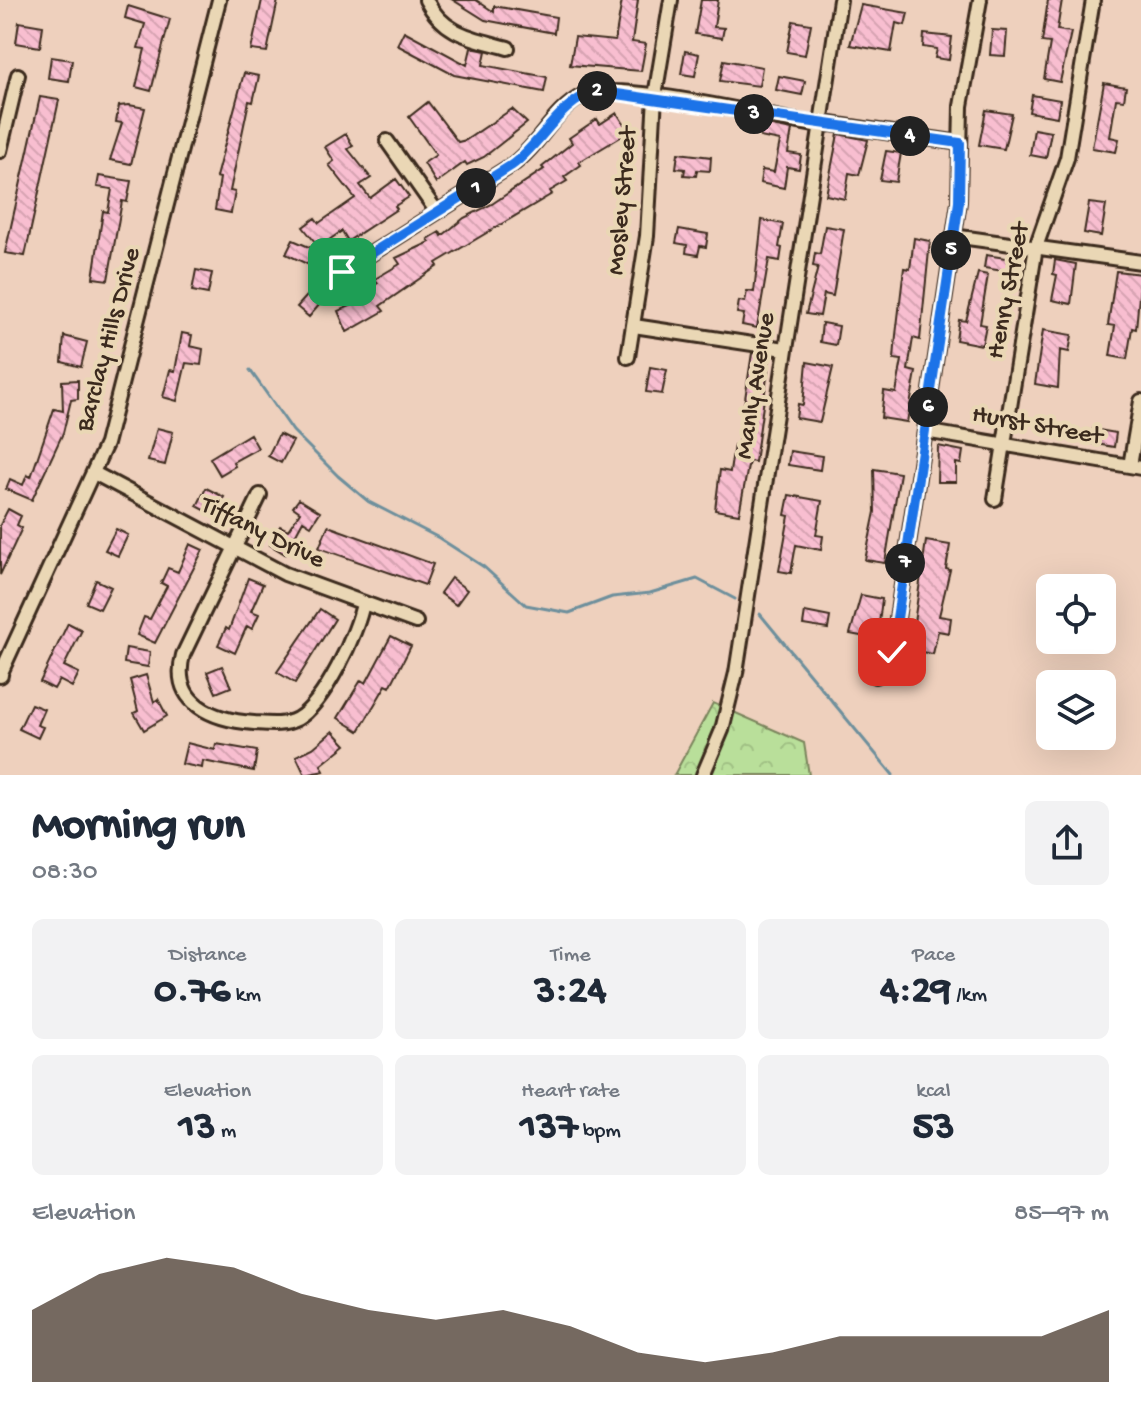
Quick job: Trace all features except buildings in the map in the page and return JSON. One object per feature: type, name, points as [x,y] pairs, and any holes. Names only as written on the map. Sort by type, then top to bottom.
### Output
[{"type":"street","name":"Barclay Hills Drive","points":[[0,675],[94,473],[120,390],[219,0]]},
{"type":"street","points":[[426,0],[437,20],[453,33],[508,48]]},
{"type":"street","name":"Mosley Street","points":[[628,357],[647,236],[655,96],[671,0]]},
{"type":"street","name":"Manly Avenue","points":[[703,775],[722,730],[736,673],[840,0]]},
{"type":"street","points":[[875,676],[892,652],[961,182],[961,106],[980,0]]},
{"type":"street","name":"Henry Street","points":[[995,499],[1036,247],[1067,158],[1093,0]]},
{"type":"street","points":[[0,151],[18,75]]},
{"type":"street","points":[[342,272],[524,157],[573,101],[584,94],[607,90],[655,96],[819,126],[831,124],[960,143]]},
{"type":"street","points":[[387,141],[437,212]]},
{"type":"street","points":[[953,236],[1141,262]]},
{"type":"street","points":[[634,326],[785,349]]},
{"type":"street","points":[[1136,467],[1141,401]]},
{"type":"street","name":"Hurst Street","points":[[925,431],[1136,467]]},
{"type":"street","name":"Tiffany Drive","points":[[94,473],[285,574],[416,622]]},
{"type":"street","points":[[260,495],[180,664],[184,689],[195,706],[208,714],[271,724],[302,715],[349,648],[363,603]]},
{"type":"green space","points":[[713,703],[804,743],[809,775],[674,775]]},
{"type":"waterway","points":[[250,370],[293,431],[338,476],[369,502],[439,538],[484,567],[526,605],[569,613],[612,597],[650,593],[697,579],[735,599]]},
{"type":"waterway","points":[[760,614],[893,775]]},
{"type":"route","points":[[342,272],[524,157],[573,101],[596,91],[655,96],[819,126],[831,124],[960,143],[959,202],[892,652]]}]
